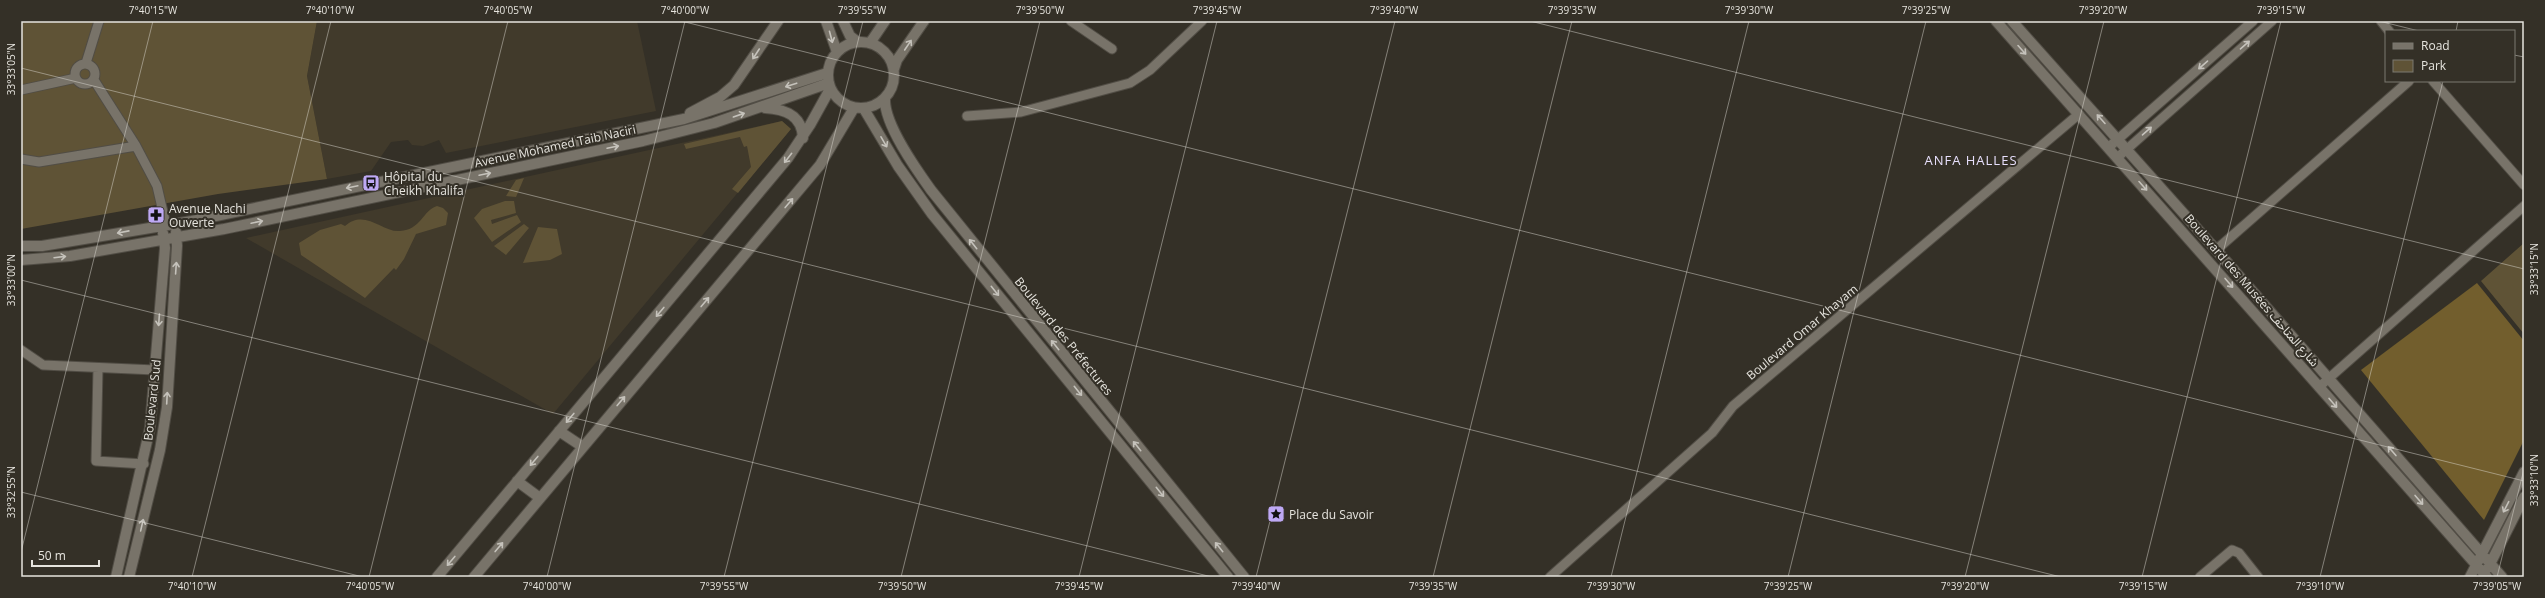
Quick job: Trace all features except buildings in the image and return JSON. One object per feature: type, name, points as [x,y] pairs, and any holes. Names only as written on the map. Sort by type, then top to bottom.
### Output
[{"type":"street","points":[[76,78],[77,68],[86,63],[99,21]]},
{"type":"street","points":[[684,119],[720,97],[734,85],[778,21]]},
{"type":"street","points":[[826,21],[837,52]]},
{"type":"street","points":[[844,21],[850,36],[858,42]]},
{"type":"street","points":[[870,43],[885,21]]},
{"type":"street","points":[[894,69],[885,53],[870,43],[858,42],[846,45],[837,52],[830,62],[828,73],[830,86],[838,99],[854,108],[864,109],[875,106],[884,99],[892,85],[897,60],[924,21]]},
{"type":"street","points":[[1070,21],[1112,49]]},
{"type":"street","points":[[967,116],[1022,112],[1130,83],[1150,70],[1202,21]]},
{"type":"street","name":"Boulevard des Musées شارع المتاحف","points":[[1996,21],[2118,157],[2485,576]]},
{"type":"street","name":"Boulevard des Musées شارع المتاحف","points":[[2012,21],[2127,149],[2502,577]]},
{"type":"street","points":[[2109,147],[2119,140],[2253,21]]},
{"type":"street","points":[[2118,157],[2272,21]]},
{"type":"street","points":[[2381,21],[2388,30]]},
{"type":"street","points":[[86,63],[95,69],[94,80],[136,146],[157,186],[168,225]]},
{"type":"street","name":"Avenue Mohamed Taib Naciri","points":[[24,246],[70,242],[168,225],[684,119],[828,73]]},
{"type":"street","points":[[21,90],[76,78],[85,84],[94,80]]},
{"type":"street","points":[[2216,250],[2408,82]]},
{"type":"street","points":[[2434,82],[2524,185]]},
{"type":"street","points":[[437,577],[701,264],[803,138],[830,86]]},
{"type":"street","name":"Avenue Mohamed Taib Naciri","points":[[21,259],[70,256],[232,227],[667,136],[830,86]]},
{"type":"street","name":"Boulevard des Préfectures","points":[[884,99],[884,107],[891,122],[931,190],[1244,577]]},
{"type":"street","points":[[759,107],[781,109],[789,112],[799,122],[803,138]]},
{"type":"street","points":[[474,577],[820,165],[854,108]]},
{"type":"street","name":"Boulevard des Préfectures","points":[[864,109],[898,166],[932,214],[1226,573]]},
{"type":"street","name":"Boulevard Omar Khayam","points":[[1550,577],[1712,433],[1733,406],[2079,114]]},
{"type":"street","points":[[21,159],[39,162],[136,146]]},
{"type":"street","points":[[2319,387],[2524,206]]},
{"type":"street","name":"Boulevard Sud","points":[[129,577],[160,450],[167,407],[177,237],[168,225]]},
{"type":"street","name":"Boulevard Sud","points":[[116,577],[144,464],[153,409],[163,239],[168,225]]},
{"type":"street","points":[[21,259],[24,246]]},
{"type":"street","points":[[21,350],[43,365],[155,370]]},
{"type":"street","points":[[98,368],[96,461],[144,464]]},
{"type":"street","points":[[559,431],[583,447]]},
{"type":"street","points":[[2470,577],[2524,472]]},
{"type":"street","points":[[517,481],[540,498]]},
{"type":"street","points":[[2485,576],[2490,563],[2524,497]]},
{"type":"street","points":[[2200,577],[2229,551],[2234,550],[2239,553],[2258,577]]},
{"type":"street","points":[[1226,573],[1232,562]]},
{"type":"shaded area","points":[[317,21],[637,21],[656,111],[446,153],[439,140],[423,146],[412,145],[408,140],[391,142],[371,171],[327,179],[307,76]]},
{"type":"shaded area","points":[[782,121],[791,129],[553,414],[246,238]]},
{"type":"shaded area","points":[[2477,283],[2524,341],[2524,440],[2484,520],[2361,370]]},
{"type":"green space","points":[[21,21],[317,21],[307,76],[327,179],[218,194],[21,229]]},
{"type":"green space","points":[[782,121],[791,129],[738,193],[732,189],[751,167],[747,146],[744,147],[740,137],[686,149],[684,144]]},
{"type":"green space","points":[[524,178],[516,197],[506,196],[516,180]]},
{"type":"green space","points":[[505,201],[514,201],[516,213],[491,220],[492,224],[517,215],[521,222],[492,242],[474,218],[482,209]]},
{"type":"green space","points":[[437,206],[443,208],[448,213],[446,225],[416,234],[404,259],[396,270],[394,268],[365,298],[301,255],[299,243],[320,230],[341,224],[345,226],[352,221],[360,219],[374,222],[394,231],[407,230],[417,224],[428,211]]},
{"type":"green space","points":[[524,224],[529,228],[506,255],[494,246]]},
{"type":"green space","points":[[538,227],[557,229],[562,254],[550,260],[523,263]]},
{"type":"green space","points":[[2524,243],[2524,334],[2481,281]]},
{"type":"place","name":"Hôpital du Cheikh Khalifa","points":[[371,183]]},
{"type":"place","name":"Avenue Nachi Ouverte","points":[[156,215]]},
{"type":"place","name":"Place du Savoir","points":[[1276,514]]},
{"type":"district","name":"ANFA HALLES","points":[[1971,160]]}]
